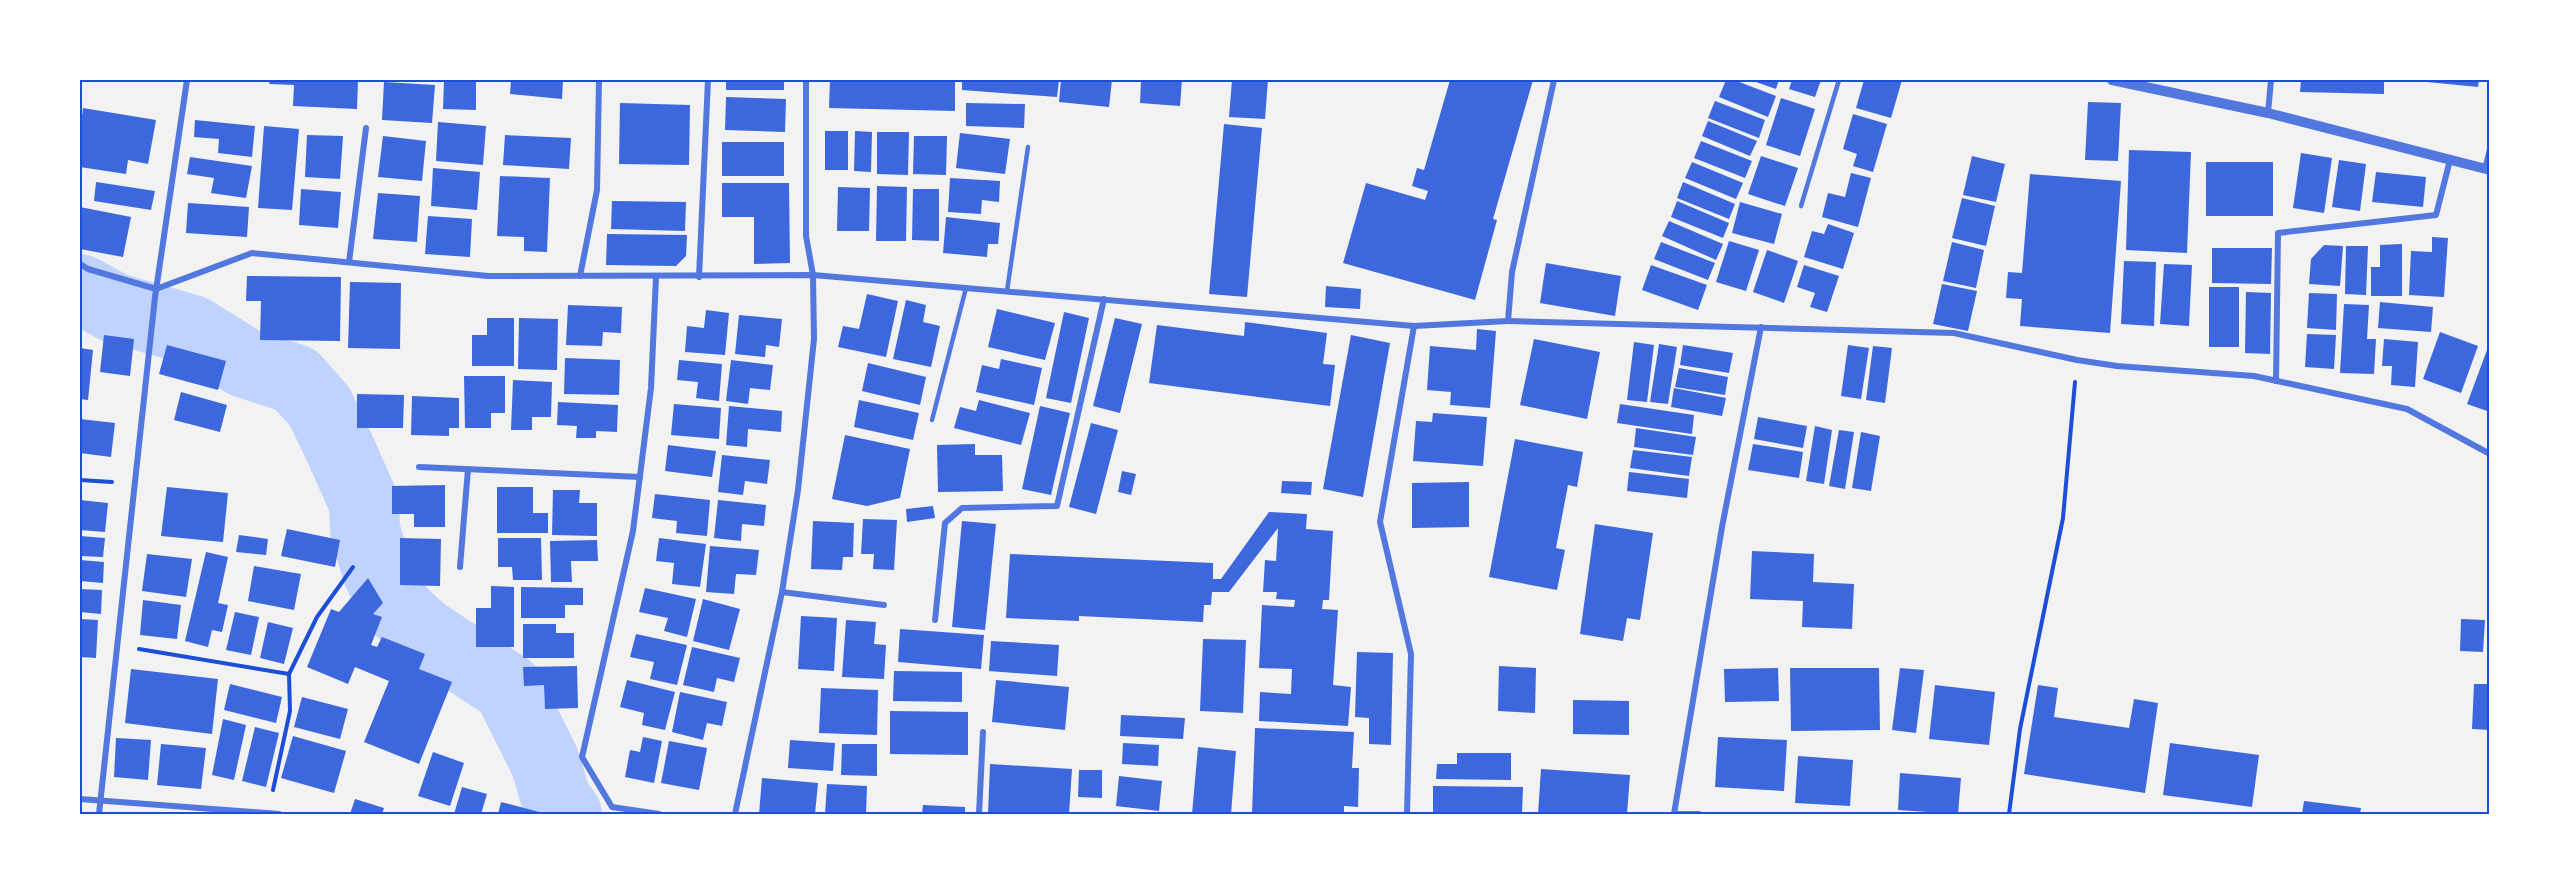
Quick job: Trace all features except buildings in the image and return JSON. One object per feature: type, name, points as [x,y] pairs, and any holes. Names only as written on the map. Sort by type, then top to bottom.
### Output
[{"type":"street","points":[[99,814],[155,297],[187,80]]},
{"type":"street","points":[[580,276],[597,190],[599,80]]},
{"type":"street","points":[[699,277],[708,80]]},
{"type":"street","points":[[735,814],[782,591],[798,490],[814,339],[813,275],[806,236],[806,80]]},
{"type":"street","points":[[1508,321],[1512,272],[1554,80]]},
{"type":"street","points":[[2112,80],[2268,113],[2487,170],[2490,149]]},
{"type":"street","points":[[2268,113],[2271,80]]},
{"type":"street","points":[[349,262],[366,128]]},
{"type":"street","points":[[2276,381],[2278,233],[2436,215],[2450,160]]},
{"type":"street","points":[[80,264],[88,269],[156,289],[252,253],[488,276],[813,275],[1414,326],[1508,321],[1954,333],[2077,360],[2117,366],[2254,376],[2407,409],[2490,454]]},
{"type":"street","points":[[656,277],[651,388],[633,531],[582,757],[612,807],[659,814]]},
{"type":"street","points":[[934,620],[945,523],[962,508],[1057,506],[1104,299]]},
{"type":"street","points":[[1407,814],[1411,654],[1380,522],[1414,326]]},
{"type":"street","points":[[1699,814],[1674,814],[1722,527],[1761,327]]},
{"type":"street","points":[[419,467],[640,477]]},
{"type":"street","points":[[460,567],[468,469]]},
{"type":"street","points":[[782,591],[884,605]]},
{"type":"street","points":[[979,814],[983,732]]},
{"type":"street","points":[[80,799],[279,814]]},
{"type":"lane","points":[[1801,206],[1839,80]]},
{"type":"lane","points":[[1007,291],[1028,147]]},
{"type":"lane","points":[[932,420],[966,288]]},
{"type":"path","points":[[2009,814],[2020,729],[2063,518],[2077,360]]},
{"type":"path","points":[[80,480],[135,484]]},
{"type":"path","points":[[268,814],[290,711],[290,674],[317,617],[353,567]]},
{"type":"path","points":[[117,646],[290,674]]},
{"type":"waterway","points":[[80,289],[115,308],[192,330],[245,363],[295,379],[320,407],[364,503],[365,530],[377,571],[392,603],[423,632],[508,688],[545,762],[556,799],[567,814]]}]
